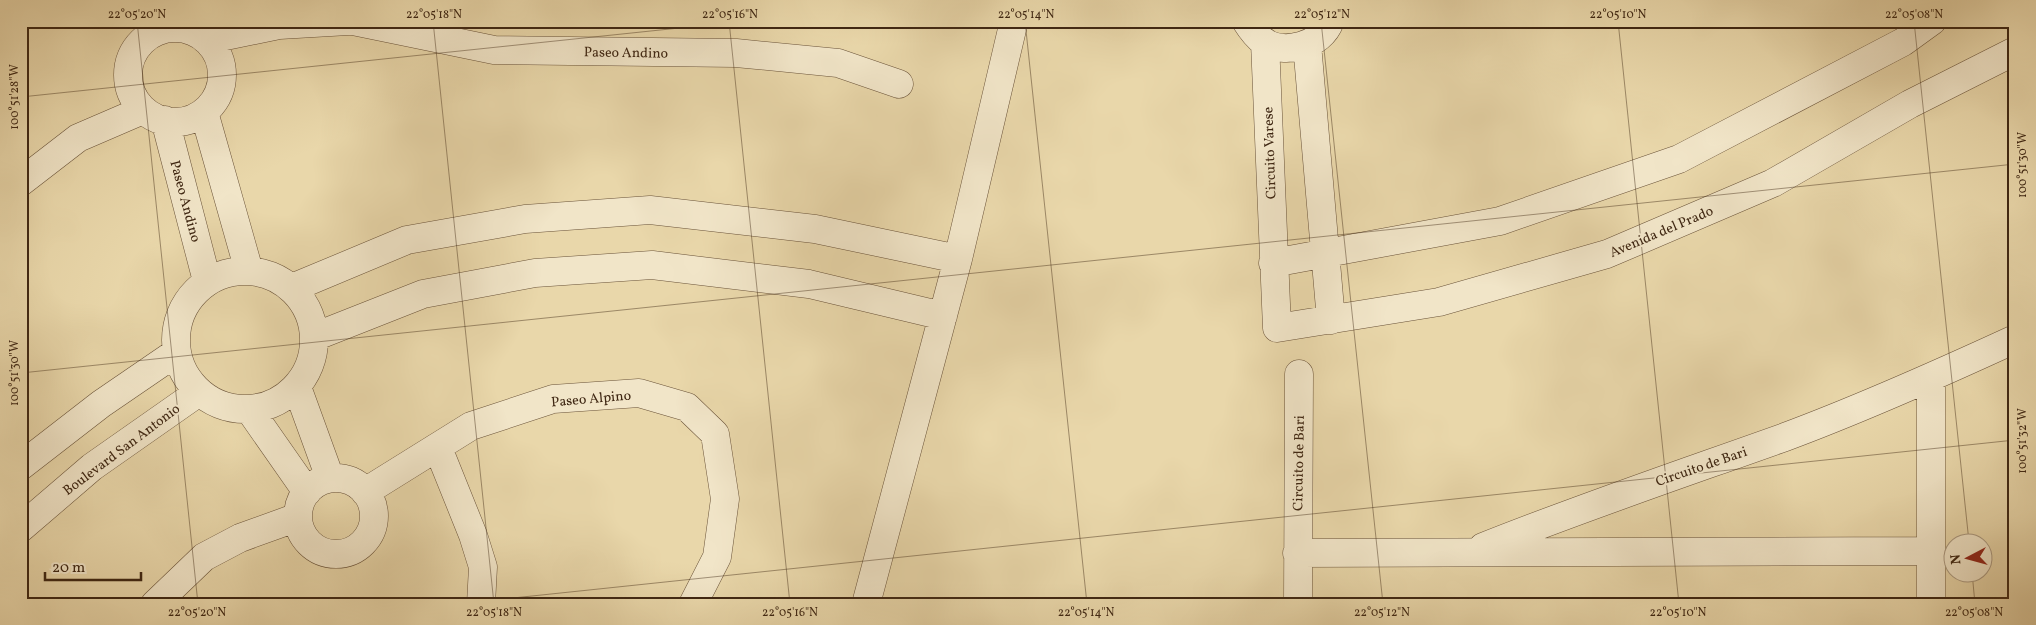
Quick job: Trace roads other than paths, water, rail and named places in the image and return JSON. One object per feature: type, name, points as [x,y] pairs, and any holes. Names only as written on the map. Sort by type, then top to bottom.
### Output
[{"type":"street","points":[[21,182],[78,138],[154,115],[174,122],[189,120],[204,112],[214,100],[221,85],[221,69],[216,53],[206,40],[279,25],[348,21]]},
{"type":"street","name":"Paseo Andino","points":[[353,21],[494,50],[736,53],[838,63],[899,84]]},
{"type":"street","points":[[866,604],[958,259],[1014,21]]},
{"type":"street","points":[[1246,21],[1254,33],[1265,42],[1279,47],[1293,48],[1307,44],[1319,37],[1330,21]]},
{"type":"street","points":[[1273,263],[1500,221],[1679,159],[1904,42],[1932,21]]},
{"type":"street","name":"Paseo Andino","points":[[206,40],[194,32],[163,25],[141,43],[132,55],[128,69],[129,83],[134,97],[154,115],[207,281]]},
{"type":"street","name":"Circuito Varese","points":[[1265,42],[1277,328]]},
{"type":"street","points":[[1307,44],[1331,320]]},
{"type":"street","name":"Avenida del Prado","points":[[1277,328],[1439,302],[1607,254],[1773,183],[1910,104],[2015,52]]},
{"type":"street","points":[[204,112],[249,271]]},
{"type":"street","points":[[292,288],[406,240],[525,219],[650,210],[815,229],[958,259]]},
{"type":"street","points":[[314,336],[423,294],[535,273],[652,265],[809,284],[943,316]]},
{"type":"street","points":[[249,271],[277,278],[292,288],[303,302],[311,318],[314,336],[310,363],[297,387],[283,398],[267,406],[249,410],[222,405],[199,392],[187,378],[177,352],[177,326],[183,308],[194,293],[207,281],[224,274],[249,271]]},
{"type":"street","name":"Circuito de Bari","points":[[1470,552],[1585,506],[1786,436],[1931,378],[2015,339]]},
{"type":"street","points":[[21,466],[101,404],[177,352]]},
{"type":"street","name":"Circuito de Bari","points":[[1298,604],[1299,374]]},
{"type":"street","points":[[1931,378],[1931,604]]},
{"type":"street","points":[[155,604],[204,557],[312,496],[349,481],[365,492],[372,503],[374,516],[372,530],[366,541],[355,550],[343,554],[330,554],[318,550],[307,541],[300,530],[312,496],[297,387]]},
{"type":"street","name":"Boulevard San Antonio","points":[[21,528],[92,467],[199,392]]},
{"type":"street","name":"Paseo Alpino","points":[[365,492],[472,426],[553,399],[639,393],[688,407],[715,434],[725,500],[716,557],[693,604]]},
{"type":"street","points":[[249,410],[312,496]]},
{"type":"street","points":[[438,448],[473,535],[483,567],[481,604]]},
{"type":"street","name":"Circuito de Bari","points":[[1297,553],[1931,551]]}]
